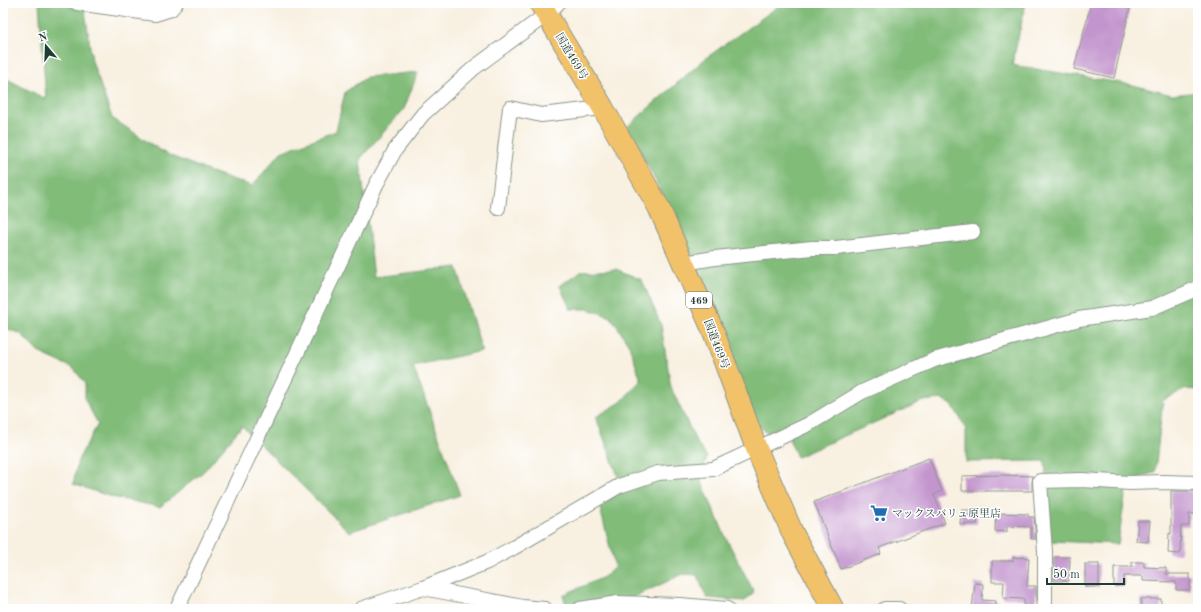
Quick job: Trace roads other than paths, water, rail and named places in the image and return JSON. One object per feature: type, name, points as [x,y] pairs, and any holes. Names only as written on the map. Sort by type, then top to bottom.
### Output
[{"type":"highway","name":"国道469号","points":[[548,7],[659,208],[714,333],[757,450],[793,534],[833,609]]},
{"type":"street","points":[[76,3],[154,14],[171,9],[176,3]]},
{"type":"street","points":[[177,609],[376,185],[395,150],[423,114],[474,68],[548,7]]},
{"type":"street","points":[[498,208],[510,108],[541,115],[603,108]]},
{"type":"street","points":[[684,263],[715,258],[812,248],[836,248],[973,232]]},
{"type":"street","points":[[361,609],[423,588],[486,562],[590,504],[619,486],[658,473],[713,469],[757,450],[808,424],[862,392],[934,360],[1079,319],[1152,308],[1198,288]]},
{"type":"street","points":[[1045,609],[1045,552],[1040,481],[1082,480],[1130,483],[1198,483]]},
{"type":"street","points":[[423,588],[523,607],[545,609]]},
{"type":"street","points":[[580,609],[618,603],[680,605],[727,609]]},
{"type":"street","points":[[885,609],[899,609]]},
{"type":"place","name":"マックスバリュ原里店","points":[[879,513]]}]
